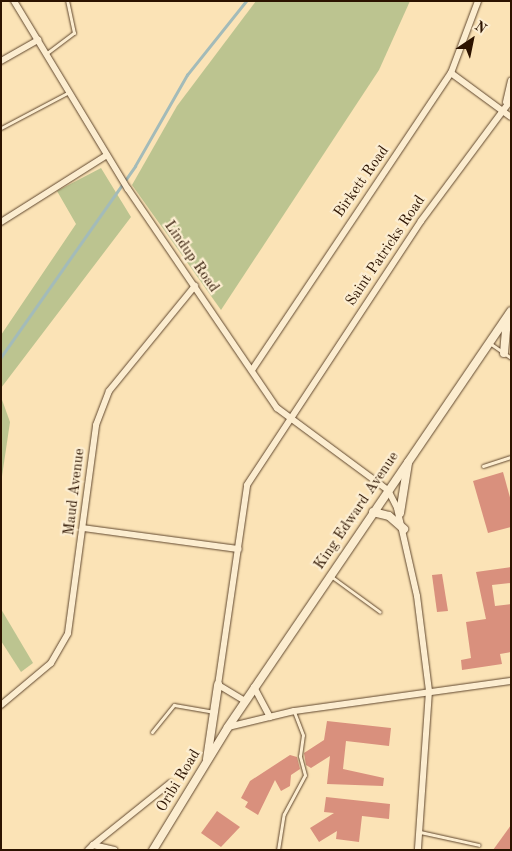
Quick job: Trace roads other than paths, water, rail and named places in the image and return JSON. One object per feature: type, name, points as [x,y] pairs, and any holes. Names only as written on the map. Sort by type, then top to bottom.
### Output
[{"type":"street","name":"Lindup Road","points":[[14,1],[118,174],[288,420],[388,490]]},
{"type":"street","name":"Birkett Road","points":[[252,370],[450,73],[478,1]]},
{"type":"street","points":[[1,61],[38,40]]},
{"type":"street","points":[[450,73],[511,117]]},
{"type":"street","name":"Saint Patricks Road","points":[[218,685],[247,485],[288,420],[421,221],[509,101],[511,81]]},
{"type":"street","points":[[1,222],[107,156]]},
{"type":"street","name":"Maud Avenue","points":[[1,705],[51,663],[63,646],[73,613],[96,426],[109,391],[196,286]]},
{"type":"street","points":[[507,356],[510,312]]},
{"type":"street","name":"King Edward Avenue","points":[[228,726],[510,312]]},
{"type":"street","points":[[400,513],[409,459]]},
{"type":"street","points":[[388,490],[400,513],[404,528],[429,691],[418,850]]},
{"type":"street","points":[[373,512],[393,518],[404,528]]},
{"type":"street","points":[[83,528],[239,549]]},
{"type":"street","points":[[228,726],[294,712],[429,691],[511,681]]},
{"type":"street","points":[[206,763],[218,685],[245,701]]},
{"type":"street","points":[[254,687],[270,717]]},
{"type":"street","name":"Oribi Road","points":[[153,850],[228,726]]},
{"type":"street","points":[[91,848],[170,783]]},
{"type":"street","points":[[91,848],[114,850]]},
{"type":"lane","points":[[46,53],[74,32],[67,1]]},
{"type":"lane","points":[[1,128],[70,92]]},
{"type":"lane","points":[[489,342],[507,356]]},
{"type":"lane","points":[[483,466],[511,457]]},
{"type":"lane","points":[[330,575],[380,612]]},
{"type":"lane","points":[[152,732],[174,705],[214,712]]},
{"type":"lane","points":[[278,850],[284,814],[305,775],[300,756],[303,735],[294,712]]},
{"type":"lane","points":[[420,832],[479,845]]},
{"type":"waterway","points":[[1,357],[135,166],[187,75],[246,1]]}]
